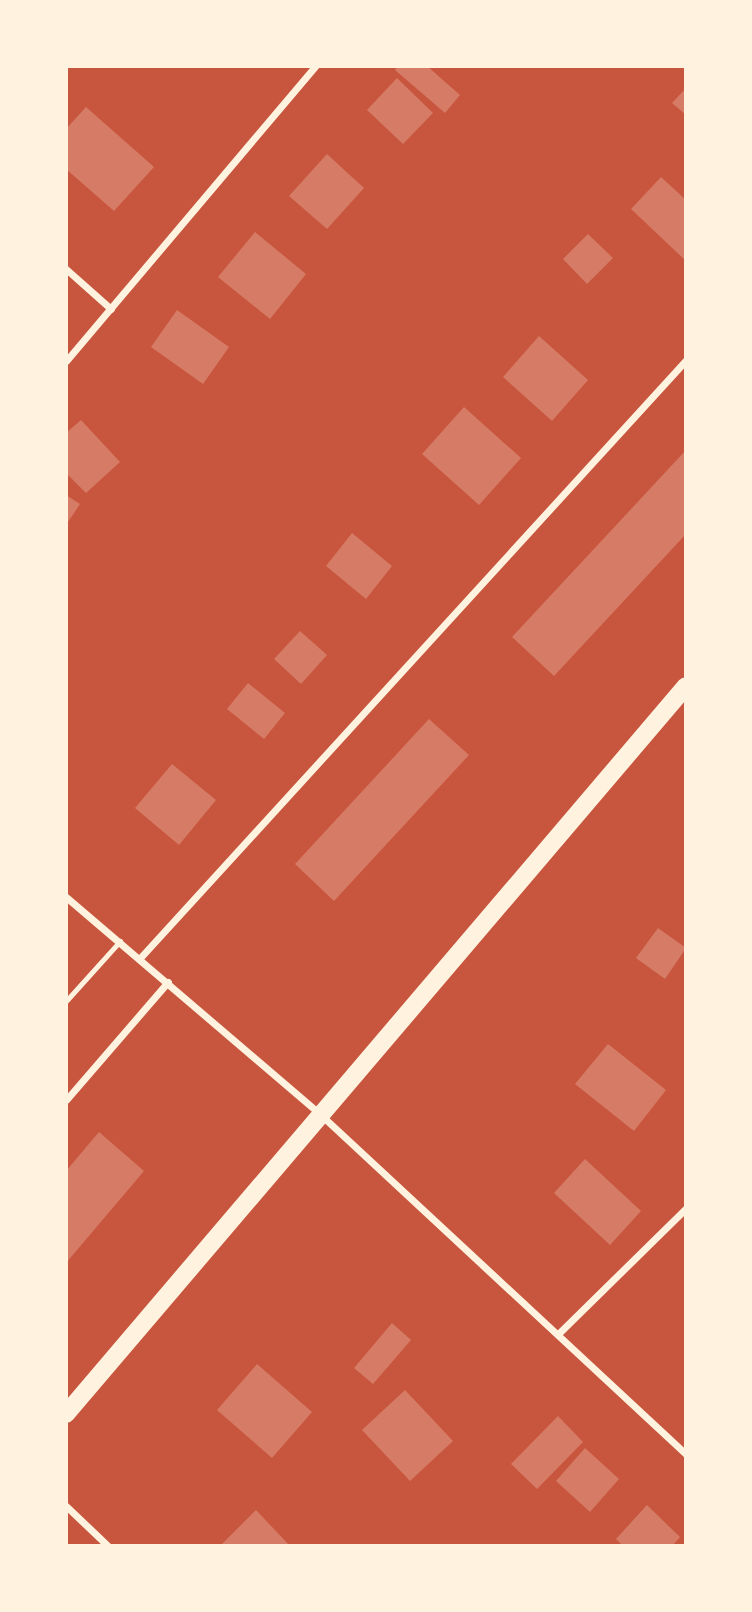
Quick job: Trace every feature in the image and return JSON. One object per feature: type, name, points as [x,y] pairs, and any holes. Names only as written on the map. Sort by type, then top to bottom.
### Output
[{"type":"main road","points":[[66,1414],[685,687]]},
{"type":"street","points":[[66,361],[315,66]]},
{"type":"street","points":[[66,269],[111,309]]},
{"type":"street","points":[[140,958],[685,360]]},
{"type":"street","points":[[66,897],[321,1115],[559,1333],[685,1454]]},
{"type":"street","points":[[66,1100],[168,982]]},
{"type":"street","points":[[559,1333],[685,1208]]},
{"type":"street","points":[[66,1506],[108,1545]]},
{"type":"lane","points":[[66,1001],[120,941]]},
{"type":"building","points":[[398,66],[427,66],[460,95],[445,113],[395,70]]},
{"type":"building","points":[[397,78],[433,113],[403,144],[367,110]]},
{"type":"building","points":[[686,88],[686,115],[672,103]]},
{"type":"building","points":[[86,107],[154,167],[114,211],[66,169],[66,129]]},
{"type":"building","points":[[327,154],[364,188],[327,229],[289,196]]},
{"type":"building","points":[[661,177],[686,200],[686,261],[631,209]]},
{"type":"building","points":[[255,232],[306,274],[270,319],[218,277]]},
{"type":"building","points":[[588,234],[613,258],[587,284],[563,259]]},
{"type":"building","points":[[177,310],[229,347],[203,384],[151,347]]},
{"type":"building","points":[[539,336],[588,380],[552,421],[503,377]]},
{"type":"building","points":[[464,407],[521,458],[479,505],[422,454]]},
{"type":"building","points":[[81,420],[120,462],[86,493],[66,473],[66,433]]},
{"type":"building","points":[[686,450],[686,534],[554,676],[512,637]]},
{"type":"building","points":[[66,495],[80,504],[66,525]]},
{"type":"building","points":[[352,533],[392,566],[366,599],[326,566]]},
{"type":"building","points":[[300,631],[327,655],[301,684],[274,659]]},
{"type":"building","points":[[248,683],[285,713],[264,739],[227,709]]},
{"type":"building","points":[[429,719],[469,755],[334,901],[295,864]]},
{"type":"building","points":[[172,764],[216,800],[179,845],[135,808]]},
{"type":"building","points":[[658,928],[686,948],[665,979],[636,958]]},
{"type":"building","points":[[608,1044],[666,1090],[634,1131],[575,1084]]},
{"type":"building","points":[[99,1132],[144,1171],[66,1263],[66,1171]]},
{"type":"building","points":[[585,1159],[641,1211],[610,1245],[554,1193]]},
{"type":"building","points":[[392,1323],[411,1340],[373,1384],[354,1368]]},
{"type":"building","points":[[257,1364],[312,1412],[272,1458],[217,1410]]},
{"type":"building","points":[[405,1390],[453,1441],[410,1481],[362,1430]]},
{"type":"building","points":[[558,1416],[583,1442],[537,1489],[511,1464]]},
{"type":"building","points":[[585,1448],[619,1479],[590,1512],[556,1481]]},
{"type":"building","points":[[647,1505],[680,1537],[672,1546],[623,1546],[616,1539]]},
{"type":"building","points":[[256,1510],[290,1546],[220,1546]]}]
